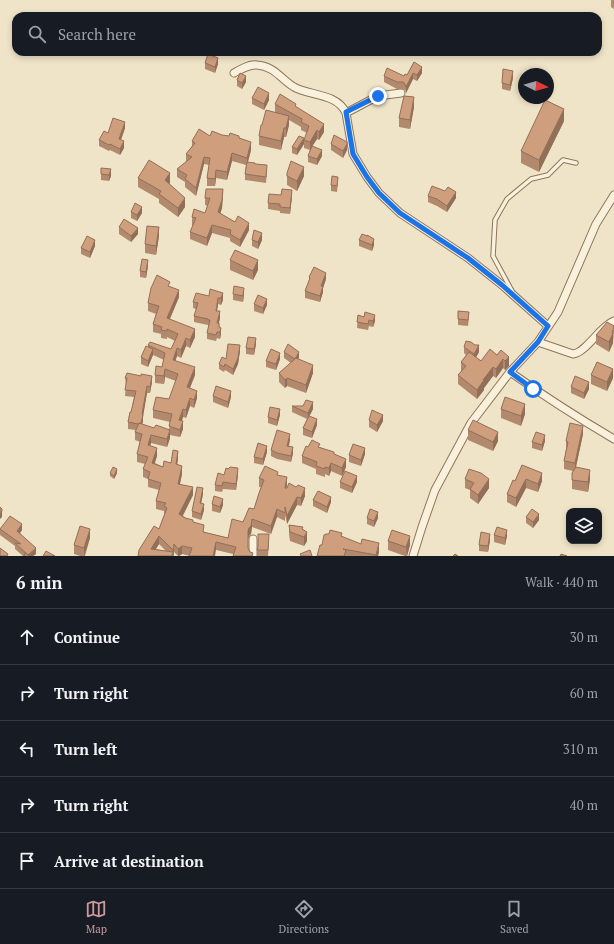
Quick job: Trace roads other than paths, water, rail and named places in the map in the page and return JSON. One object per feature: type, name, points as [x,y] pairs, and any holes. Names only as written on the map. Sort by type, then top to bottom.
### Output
[{"type":"street","points":[[234,73],[247,66],[256,64],[267,67],[277,72],[288,83],[296,88],[332,100],[343,107],[346,112],[353,154],[379,193],[400,213],[468,258],[515,296],[548,326]]},
{"type":"street","points":[[346,112],[378,96],[402,93]]},
{"type":"street","points":[[413,556],[435,490],[471,423],[510,372],[538,342],[558,312],[596,224],[614,195]]},
{"type":"street","points":[[538,342],[573,354],[577,353],[583,350],[609,323],[614,321]]},
{"type":"street","points":[[510,372],[533,389],[614,439]]},
{"type":"street","points":[[253,539],[253,556]]},
{"type":"lane","points":[[515,296],[493,256],[496,220],[507,199],[531,179],[548,175],[563,160],[576,163]]}]
